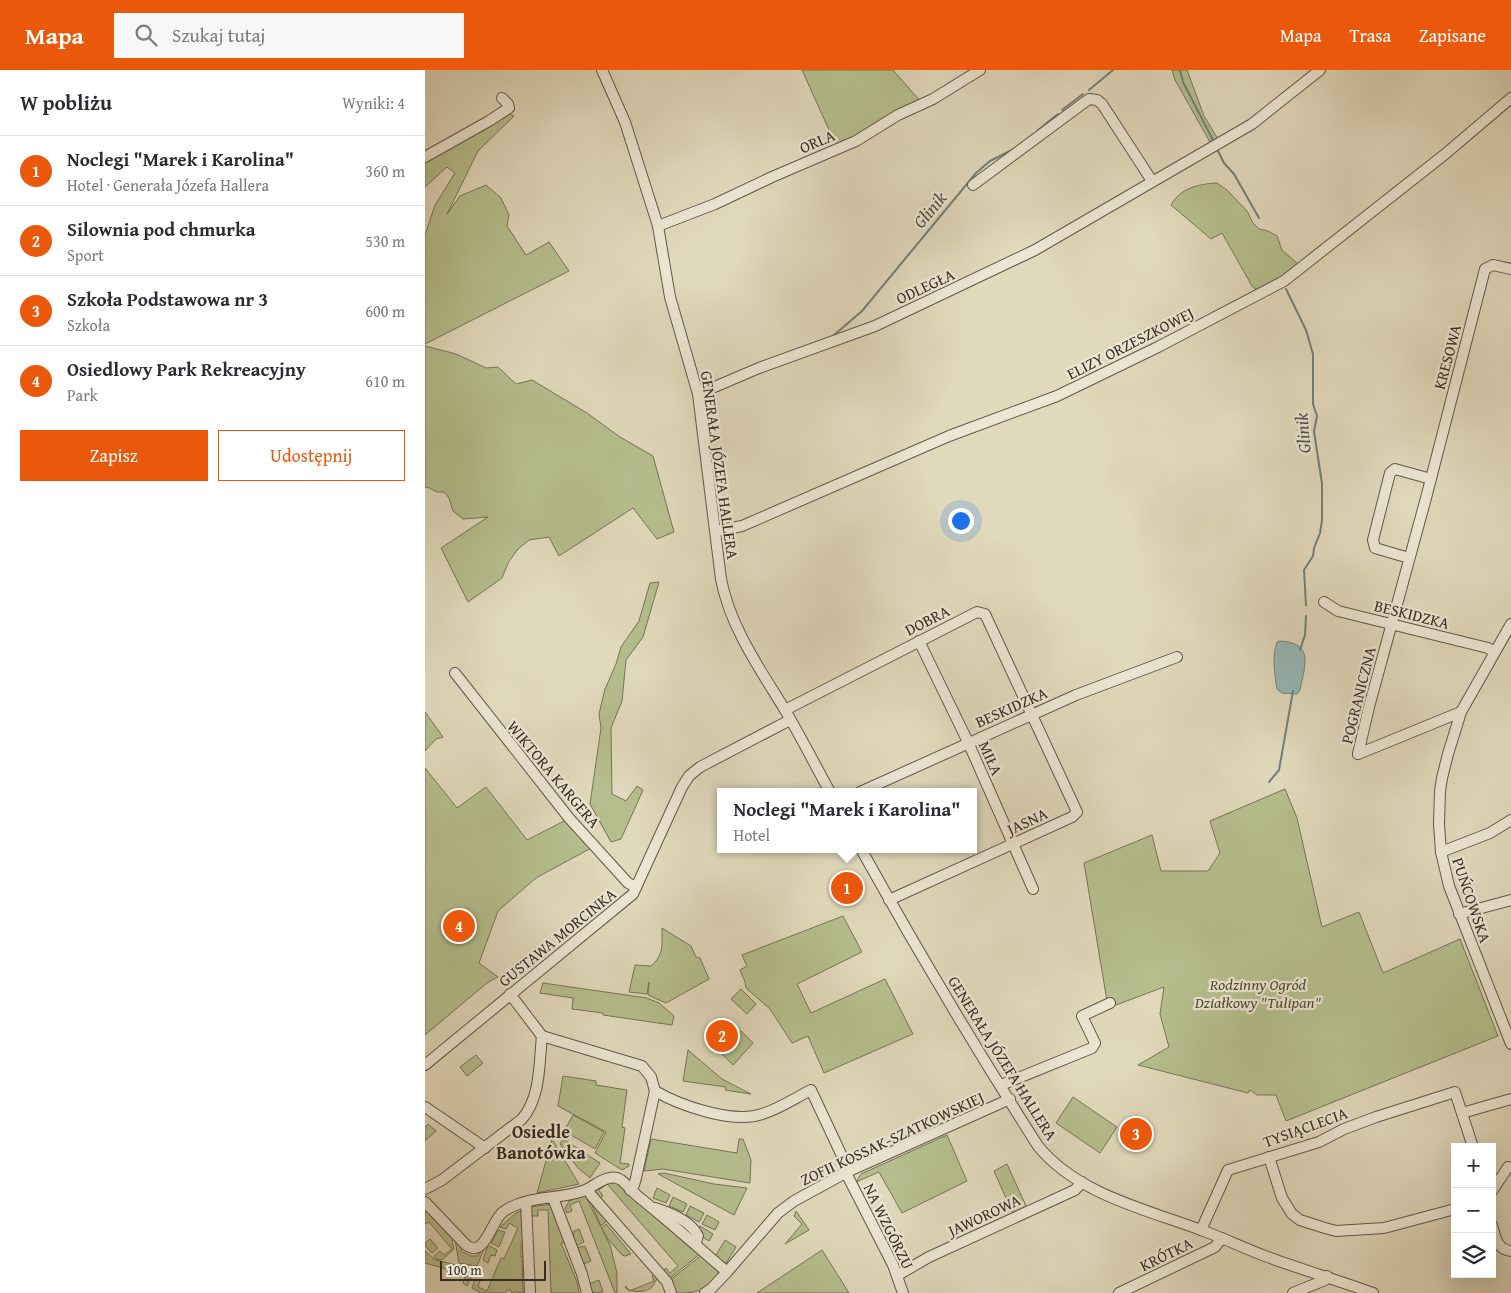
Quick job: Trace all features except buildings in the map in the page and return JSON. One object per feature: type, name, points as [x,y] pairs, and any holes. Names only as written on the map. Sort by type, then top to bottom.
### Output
[{"type":"street","name":"GENERAŁA JÓZEFA HALLERA","points":[[602,70],[625,122],[658,226],[670,297],[698,394],[721,579],[726,601],[761,672],[828,788]]},
{"type":"street","name":"ORLA","points":[[658,226],[715,204],[771,177],[856,141],[898,115],[933,100],[980,70]]},
{"type":"street","name":"ODLEGŁA","points":[[698,394],[759,368],[875,326],[1035,250],[1252,124],[1319,70]]},
{"type":"street","points":[[425,157],[509,108],[509,104],[502,98]]},
{"type":"street","name":"ELIZY ORZESZKOWEJ","points":[[716,531],[742,526],[932,443],[1057,396],[1158,347],[1284,281],[1444,155],[1511,98]]},
{"type":"street","points":[[973,185],[1089,99],[1097,100],[1102,104],[1152,181]]},
{"type":"street","name":"KRESOWA","points":[[1392,624],[1485,269],[1493,265],[1511,269]]},
{"type":"street","points":[[1409,558],[1375,548],[1373,540],[1390,473],[1395,469],[1431,479]]},
{"type":"street","name":"BESKIDZKA","points":[[1324,602],[1338,611],[1488,648],[1494,652]]},
{"type":"street","name":"DOBRA","points":[[787,715],[919,641],[977,612],[985,614],[1033,714]]},
{"type":"street","name":"POGRANICZNA","points":[[1392,624],[1358,754],[1461,712]]},
{"type":"street","name":"PUŃCOWSKA","points":[[1511,624],[1461,712],[1448,754],[1440,791],[1439,824],[1445,872],[1459,914],[1511,1044]]},
{"type":"street","name":"MIŁA","points":[[919,641],[968,742],[1033,889]]},
{"type":"street","name":"BESKIDZKA","points":[[869,788],[1076,695],[1177,657]]},
{"type":"street","name":"WIKTORA KARGERA","points":[[455,673],[569,818],[623,878],[636,887]]},
{"type":"street","name":"JASNA","points":[[889,900],[1075,815],[1077,810],[1033,714]]},
{"type":"street","name":"GUSTAWA MORCINKA","points":[[425,1065],[633,894],[682,787],[689,776],[700,767],[787,715]]},
{"type":"street","points":[[1441,852],[1490,833],[1511,820]]},
{"type":"street","name":"GENERAŁA JÓZEFA HALLERA","points":[[863,853],[889,900],[1033,1139],[1045,1154],[1062,1169],[1103,1193],[1266,1256],[1373,1293]]},
{"type":"street","points":[[1459,914],[1511,900]]},
{"type":"street","points":[[510,994],[542,1036],[642,1066],[651,1077],[655,1091],[636,1180],[631,1190]]},
{"type":"street","points":[[1001,1084],[1092,1048],[1095,1042],[1082,1016],[1110,1002]]},
{"type":"street","points":[[425,1189],[442,1180],[485,1148],[522,1119],[530,1110],[535,1095],[542,1036]]},
{"type":"street","name":"NA WZGÓRZU","points":[[655,1091],[699,1110],[751,1116],[770,1111],[811,1090],[847,1172],[898,1275],[903,1293]]},
{"type":"street","name":"TYSIĄCLECIA","points":[[1201,1230],[1228,1170],[1319,1142],[1344,1129],[1376,1117],[1455,1092],[1462,1113]]},
{"type":"street","name":"ZOFII KOSSAK-SZATKOWSKIEJ","points":[[705,1293],[711,1290],[778,1213],[800,1197],[847,1172],[1010,1099]]},
{"type":"street","points":[[1472,1143],[1462,1113],[1511,1099]]},
{"type":"street","points":[[425,1107],[485,1148]]},
{"type":"street","points":[[1269,1157],[1282,1198],[1292,1214],[1300,1220],[1325,1228],[1336,1231],[1384,1228],[1451,1211]]},
{"type":"street","points":[[1496,1170],[1509,1167]]},
{"type":"street","points":[[1493,1188],[1509,1167]]},
{"type":"street","points":[[425,1202],[466,1246],[477,1248],[484,1242],[499,1215],[508,1208],[538,1199],[567,1196],[611,1178],[621,1181],[727,1272]]},
{"type":"street","name":"JAWOROWA","points":[[898,1275],[929,1257],[1075,1190],[1082,1182]]},
{"type":"street","points":[[588,1189],[667,1282],[671,1293]]},
{"type":"street","points":[[553,1198],[587,1293]]},
{"type":"street","points":[[526,1203],[530,1293]]},
{"type":"street","points":[[1495,1233],[1502,1249],[1511,1251]]},
{"type":"street","name":"KRÓTKA","points":[[1119,1293],[1215,1247],[1222,1238]]},
{"type":"street","points":[[1293,1293],[1325,1280],[1327,1276]]},
{"type":"green space","points":[[802,70],[893,70],[921,102],[842,144],[834,141]]},
{"type":"green space","points":[[1172,70],[1187,70],[1204,116],[1218,139],[1211,144],[1175,80]]},
{"type":"green space","points":[[510,114],[514,116],[478,151],[447,214],[460,196],[486,185],[501,198],[509,215],[507,226],[526,255],[549,242],[569,271],[425,344],[425,235],[435,205],[455,173],[447,167],[425,187],[425,162]]},
{"type":"green space","points":[[1217,183],[1227,190],[1247,211],[1253,223],[1259,229],[1277,236],[1282,250],[1298,264],[1276,281],[1257,290],[1252,286],[1222,233],[1211,239],[1171,205],[1179,195],[1191,188],[1203,184]]},
{"type":"green space","points":[[425,346],[456,354],[486,368],[498,367],[516,384],[532,380],[653,456],[674,532],[657,539],[633,508],[559,556],[549,537],[529,540],[517,550],[508,563],[502,578],[468,602],[441,548],[488,517],[463,519],[453,511],[449,498],[444,492],[425,488]]},
{"type":"green space","points":[[659,582],[643,637],[626,660],[622,701],[611,728],[612,794],[626,801],[637,786],[643,790],[621,839],[611,842],[590,804],[601,728],[599,714],[605,689],[621,647],[639,621],[650,583]]},
{"type":"green space","points":[[425,712],[443,737],[436,739],[425,751]]},
{"type":"green space","points":[[425,768],[457,808],[486,787],[527,840],[566,820],[593,847],[536,878],[498,911],[479,963],[498,977],[487,983],[425,1035]]},
{"type":"green space","name":"Rodzinny Ogród Działkowy \"Tulipan\"","points":[[1285,789],[1297,818],[1322,927],[1359,912],[1383,973],[1460,939],[1498,1036],[1286,1121],[1276,1095],[1257,1095],[1250,1090],[1248,1093],[1138,1065],[1169,1047],[1160,1014],[1164,987],[1116,1005],[1113,998],[1107,1001],[1084,863],[1152,835],[1161,871],[1208,871],[1220,853],[1210,821]]},
{"type":"green space","points":[[843,916],[862,952],[797,984],[811,1013],[885,979],[913,1034],[824,1073],[808,1036],[792,1043],[770,1009],[746,988],[740,970],[747,966],[742,955]]},
{"type":"green space","points":[[662,928],[691,946],[696,957],[700,958],[709,979],[666,1003],[648,995],[649,982],[647,994],[629,992],[635,965],[651,966],[658,958],[661,949]]},
{"type":"green space","points":[[543,983],[647,998],[659,1003],[674,1016],[672,1025],[572,1009],[573,998],[540,993]]},
{"type":"green space","points":[[741,989],[756,1004],[747,1014],[731,999]]},
{"type":"green space","points":[[741,1031],[753,1043],[733,1065],[721,1053]]},
{"type":"green space","points":[[688,1050],[722,1079],[751,1094],[725,1090],[726,1087],[683,1081]]},
{"type":"green space","points":[[476,1055],[483,1063],[467,1076],[460,1067]]},
{"type":"green space","points":[[563,1076],[596,1081],[596,1085],[627,1090],[622,1127],[625,1128],[620,1163],[629,1164],[629,1166],[622,1170],[595,1153],[606,1132],[558,1106]]},
{"type":"green space","points":[[1073,1097],[1117,1127],[1100,1153],[1056,1123]]},
{"type":"green space","points":[[573,1115],[604,1132],[595,1149],[564,1131]]},
{"type":"green space","points":[[428,1124],[436,1131],[425,1141],[425,1127]]},
{"type":"green space","points":[[947,1135],[967,1181],[902,1213],[879,1172],[856,1182],[861,1174]]},
{"type":"green space","points":[[552,1139],[579,1184],[537,1193]]},
{"type":"green space","points":[[563,1139],[600,1163],[590,1178],[578,1168],[560,1144]]},
{"type":"green space","points":[[651,1139],[737,1153],[739,1139],[743,1139],[751,1160],[750,1183],[663,1169],[644,1171]]},
{"type":"green space","points":[[1007,1164],[1027,1208],[1013,1214],[994,1171]]},
{"type":"green space","points":[[664,1173],[714,1184],[747,1188],[734,1215],[658,1174]]},
{"type":"green space","points":[[614,1180],[695,1252],[701,1253],[669,1279],[663,1271],[666,1268],[670,1273],[678,1266],[607,1184],[599,1190],[603,1196],[600,1198],[595,1192],[594,1188]]},
{"type":"green space","points":[[657,1188],[670,1195],[666,1203],[653,1198]]},
{"type":"green space","points":[[587,1194],[607,1221],[601,1226]]},
{"type":"green space","points":[[585,1195],[610,1245],[617,1273],[617,1293],[615,1293],[579,1201],[570,1205],[572,1211],[567,1213],[565,1209],[569,1201]]},
{"type":"green space","points":[[673,1197],[687,1204],[683,1212],[669,1206]]},
{"type":"green space","points":[[552,1204],[567,1242],[561,1243],[577,1282],[579,1293],[551,1293],[548,1210],[538,1210],[538,1216],[532,1216],[531,1207]]},
{"type":"green space","points":[[425,1206],[454,1236],[452,1241],[454,1249],[442,1260],[436,1259],[434,1256],[440,1251],[444,1255],[452,1249],[429,1222],[425,1224]]},
{"type":"green space","points":[[690,1206],[704,1213],[699,1222],[686,1215]]},
{"type":"green space","points":[[524,1209],[524,1242],[521,1244],[521,1257],[527,1255],[522,1259],[523,1292],[528,1291],[528,1293],[512,1293],[509,1289],[505,1293],[481,1293],[472,1288],[475,1279],[480,1281],[478,1287],[487,1291],[501,1258],[504,1259],[518,1228],[509,1223],[506,1229],[500,1227],[516,1213]]},
{"type":"green space","points":[[796,1211],[809,1230],[785,1244],[802,1224],[794,1216]]},
{"type":"green space","points":[[707,1215],[719,1222],[715,1230],[702,1224]]},
{"type":"green space","points":[[606,1224],[631,1254],[622,1255],[607,1238],[602,1228]]},
{"type":"green space","points":[[700,1226],[713,1234],[709,1241],[698,1230]]},
{"type":"green space","points":[[579,1229],[584,1242],[576,1246],[573,1242],[574,1231]]},
{"type":"green space","points":[[498,1230],[505,1232],[499,1247],[491,1243]]},
{"type":"green space","points":[[430,1239],[438,1248],[432,1253],[425,1246],[425,1243]]},
{"type":"green space","points":[[455,1240],[464,1247],[460,1251],[471,1256],[478,1256],[481,1248],[485,1246],[477,1266],[459,1263]]},
{"type":"green space","points":[[725,1240],[736,1247],[725,1265],[715,1257]]},
{"type":"green space","points":[[488,1245],[497,1250],[495,1256],[491,1255],[488,1263],[483,1260]]},
{"type":"green space","points":[[585,1246],[591,1261],[583,1264],[576,1248]]},
{"type":"green space","points":[[822,1250],[849,1293],[757,1293]]},
{"type":"green space","points":[[425,1251],[435,1260],[457,1265],[461,1273],[425,1263]]},
{"type":"green space","points":[[703,1254],[718,1269],[719,1272],[714,1279],[704,1288],[694,1292],[673,1293],[669,1281]]},
{"type":"green space","points":[[460,1265],[475,1269],[467,1286],[463,1283],[465,1277]]},
{"type":"green space","points":[[654,1275],[658,1277],[648,1290],[637,1292],[630,1290],[654,1281],[652,1276]]},
{"type":"green space","points":[[599,1280],[603,1292],[591,1293],[589,1284]]},
{"type":"water","points":[[1278,641],[1290,642],[1303,650],[1305,656],[1304,672],[1300,690],[1297,694],[1282,693],[1277,689],[1274,658]]},
{"type":"waterway","name":"Glinik","points":[[1089,90],[1113,70]]},
{"type":"waterway","points":[[1180,70],[1183,82],[1214,142]]},
{"type":"waterway","name":"Glinik","points":[[1062,110],[1083,94]]},
{"type":"waterway","name":"Glinik","points":[[1037,131],[1058,114]]},
{"type":"waterway","name":"Glinik","points":[[833,336],[862,311],[976,173],[990,161],[1016,148]]},
{"type":"waterway","name":"Glinik","points":[[1217,149],[1224,163],[1234,174],[1259,218]]},
{"type":"waterway","name":"Glinik","points":[[1286,289],[1306,330],[1313,354],[1313,404],[1317,416],[1314,431],[1322,484],[1320,533],[1313,556],[1304,570],[1306,605]]},
{"type":"waterway","name":"Glinik","points":[[1300,650],[1305,635],[1306,616]]},
{"type":"waterway","name":"Glinik","points":[[1269,782],[1279,770],[1293,691]]},
{"type":"place","name":"Noclegi \"Marek i Karolina\"","points":[[847,888]]},
{"type":"place","name":"Osiedlowy Park Rekreacyjny","points":[[459,926]]},
{"type":"place","name":"Silownia pod chmurka","points":[[722,1036]]},
{"type":"place","name":"Szkoła Podstawowa nr 3","points":[[1136,1134]]},
{"type":"district","name":"Osiedle Banotówka","points":[[541,1142]]}]
